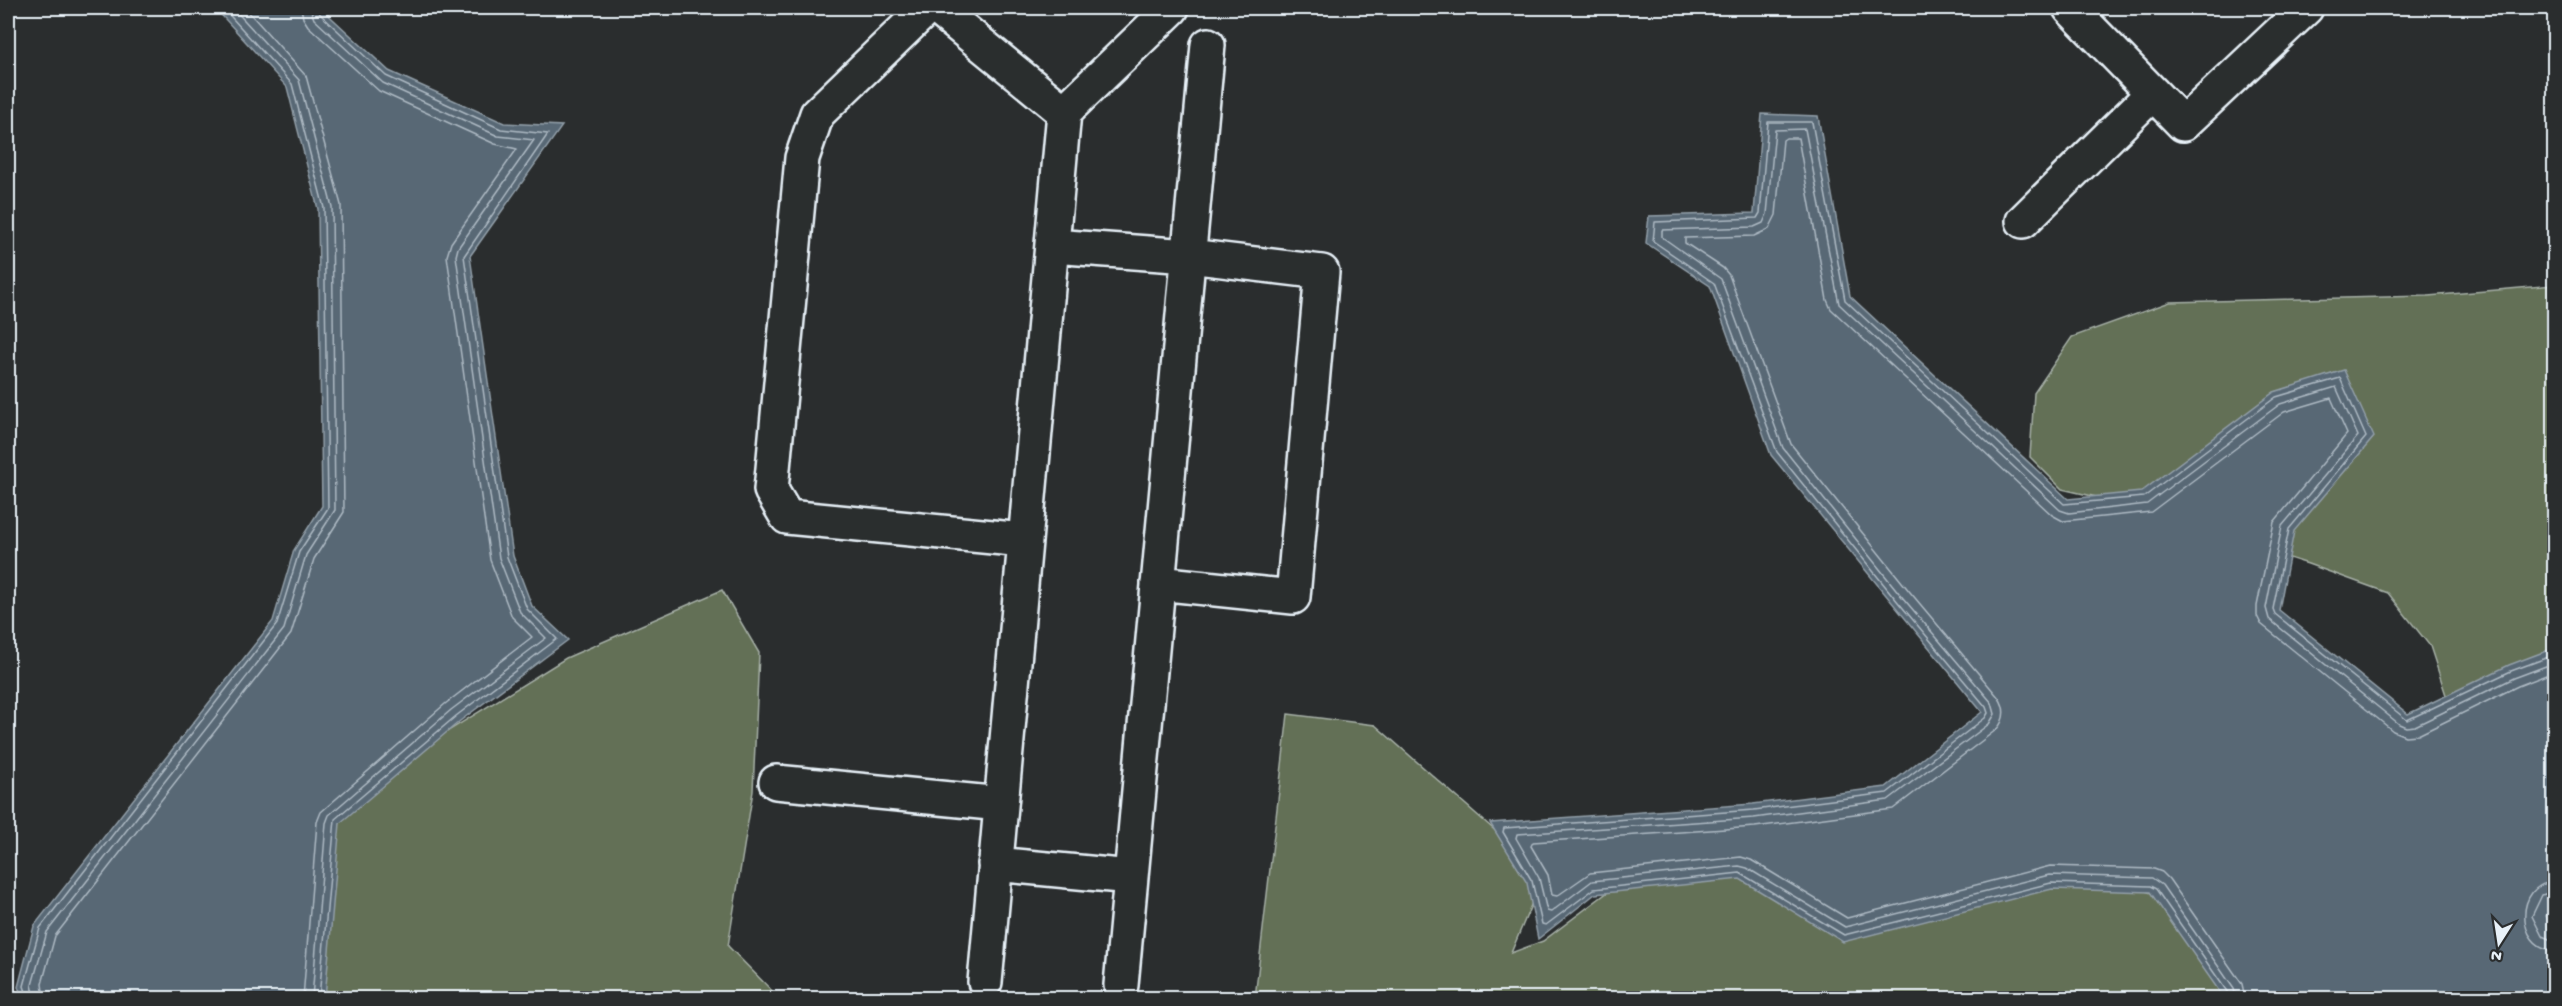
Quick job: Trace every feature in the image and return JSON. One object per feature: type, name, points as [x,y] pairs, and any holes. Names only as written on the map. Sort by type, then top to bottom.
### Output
[{"type":"street","points":[[927,8],[817,114],[802,158],[771,490],[787,517],[1024,540]]},
{"type":"street","points":[[937,8],[1064,112]]},
{"type":"street","points":[[985,982],[1064,112],[1172,8]]},
{"type":"street","points":[[2070,8],[2183,124],[2306,8]]},
{"type":"street","points":[[1121,985],[1208,45]]},
{"type":"street","points":[[2023,221],[2153,93]]},
{"type":"street","points":[[1052,246],[1189,256],[1322,272],[1293,597],[1158,583]]},
{"type":"street","points":[[776,782],[1001,804]]},
{"type":"street","points":[[995,864],[1131,877]]},
{"type":"green space","points":[[2554,285],[2554,998],[2464,750],[2430,646],[2388,593],[2308,564],[2110,500],[2062,489],[2030,457],[2034,393],[2072,337],[2170,302],[2428,296]]},
{"type":"green space","points":[[722,590],[759,653],[753,791],[728,946],[779,998],[320,998],[333,830],[382,772],[566,658]]},
{"type":"green space","points":[[1288,714],[1375,725],[1499,834],[1539,886],[1511,953],[1543,941],[1612,889],[1704,872],[2107,879],[2164,897],[2226,998],[1255,998]]},
{"type":"water","points":[[215,8],[321,8],[389,71],[504,123],[562,126],[470,256],[513,556],[532,606],[568,640],[460,721],[340,823],[325,998],[23,998],[18,987],[34,926],[273,621],[294,550],[322,506],[318,209],[287,87]]},
{"type":"water","points":[[1762,114],[1818,116],[1850,296],[2068,499],[2141,492],[2274,392],[2344,370],[2374,437],[2294,531],[2279,610],[2408,714],[2509,665],[2554,648],[2554,900],[2546,916],[2554,932],[2554,998],[2224,998],[2150,892],[2052,889],[1843,942],[1740,879],[1595,894],[1538,939],[1527,883],[1490,823],[1753,804],[1886,787],[1982,712],[1771,455],[1710,286],[1646,243],[1649,216],[1754,213]]}]
